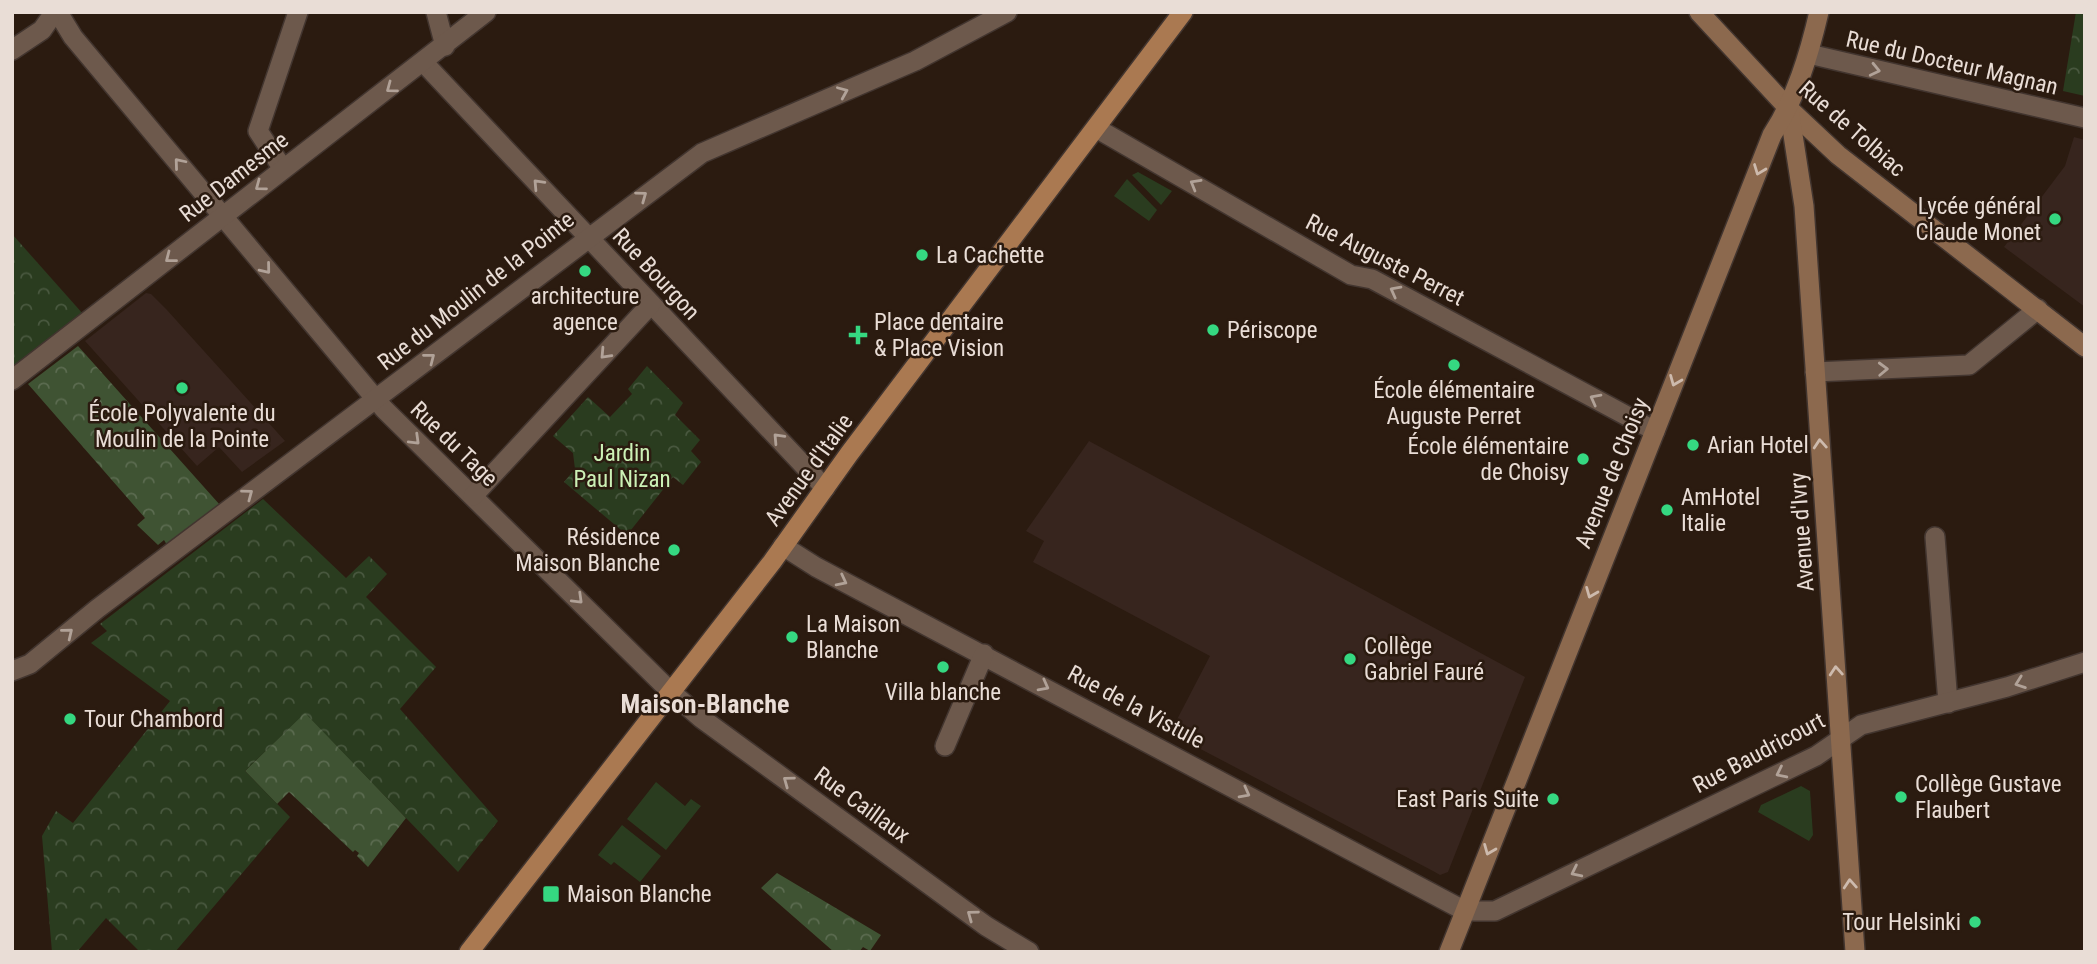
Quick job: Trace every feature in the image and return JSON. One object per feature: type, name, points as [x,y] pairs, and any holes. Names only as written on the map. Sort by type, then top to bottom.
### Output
[{"type":"main road","name":"Avenue d'Italie","points":[[469,952],[783,546],[1183,12]]},
{"type":"main road","name":"Rue de Tolbiac","points":[[1699,12],[1789,109],[1838,155],[2085,347]]},
{"type":"main road","name":"Avenue de Choisy","points":[[1449,952],[1772,135],[1789,109],[1809,54],[1819,12]]},
{"type":"main road","name":"Avenue d'Ivry","points":[[1789,109],[1804,206],[1855,952]]},
{"type":"street","points":[[283,169],[258,131],[298,12]]},
{"type":"street","points":[[436,12],[445,46]]},
{"type":"street","name":"Rue Damesme","points":[[18,376],[283,169],[424,63],[486,12]]},
{"type":"street","name":"Rue du Moulin de la Pointe","points":[[12,671],[30,664],[97,609],[587,237],[702,153],[915,61],[1007,12]]},
{"type":"street","points":[[12,50],[42,30],[56,16]]},
{"type":"street","name":"Rue du Tage","points":[[56,16],[375,400],[670,691]]},
{"type":"street","name":"Rue du Docteur Magnan","points":[[1809,54],[2085,118]]},
{"type":"street","name":"Rue Bourgon","points":[[424,63],[825,488]]},
{"type":"street","name":"Rue Auguste Perret","points":[[1096,128],[1351,275],[1372,279],[1655,431]]},
{"type":"street","points":[[474,496],[651,304]]},
{"type":"street","points":[[1815,372],[1969,365],[2038,309]]},
{"type":"street","points":[[1935,537],[1948,703]]},
{"type":"street","name":"Rue de la Vistule","points":[[783,546],[816,567],[1465,911]]},
{"type":"street","points":[[945,746],[984,654]]},
{"type":"street","name":"Rue Baudricourt","points":[[1465,911],[1495,911],[1816,756],[1861,725],[1948,703],[2085,662]]},
{"type":"street","name":"Rue Caillaux","points":[[670,691],[701,718],[1019,950]]},
{"type":"shaded area","name":"Lycée général Claude Monet","points":[[2074,137],[2085,140],[2085,307],[2004,247],[2065,166]]},
{"type":"shaded area","name":"École Polyvalente du Moulin de la Pointe","points":[[146,293],[151,294],[167,310],[285,441],[242,472],[219,447],[197,466],[85,341]]},
{"type":"shaded area","name":"Collège Gabriel Fauré","points":[[1089,441],[1525,677],[1448,872],[1440,875],[1170,733],[1210,656],[1033,562],[1044,541],[1026,531]]},
{"type":"green space","points":[[2076,12],[2085,12],[2085,96],[2063,91]]},
{"type":"green space","points":[[1138,172],[1172,191],[1161,205],[1132,175]]},
{"type":"green space","points":[[1127,179],[1157,210],[1149,221],[1114,196]]},
{"type":"green space","points":[[12,234],[83,314],[12,367]]},
{"type":"green space","points":[[78,346],[220,505],[167,545],[164,540],[158,545],[137,525],[145,518],[28,384]]},
{"type":"green space","name":"Jardin Paul Nizan","points":[[647,366],[683,403],[675,415],[700,440],[691,451],[701,462],[683,485],[673,477],[627,535],[564,482],[575,469],[573,453],[553,436],[588,397],[610,417],[632,394],[628,389]]},
{"type":"green space","points":[[263,499],[346,578],[369,556],[387,574],[366,597],[436,667],[400,709],[498,821],[458,872],[305,713],[245,771],[290,817],[175,952],[140,952],[106,918],[77,952],[52,952],[42,836],[56,811],[73,823],[170,701],[91,643],[107,631],[100,624]]},
{"type":"green space","points":[[305,712],[406,818],[368,867],[357,856],[359,853],[355,850],[353,852],[289,792],[277,804],[245,771]]},
{"type":"green space","points":[[656,782],[685,806],[691,799],[701,806],[666,850],[627,819]]},
{"type":"green space","points":[[1801,786],[1810,791],[1813,835],[1809,841],[1758,812],[1761,805]]},
{"type":"green space","points":[[622,825],[661,856],[640,882],[614,862],[611,865],[598,855]]},
{"type":"green space","points":[[777,873],[881,935],[870,951],[863,947],[859,952],[834,952],[761,888]]},
{"type":"place","name":"Lycée général Claude Monet","points":[[2055,219]]},
{"type":"place","name":"La Cachette","points":[[922,255]]},
{"type":"place","name":"architecture agence","points":[[585,271]]},
{"type":"place","name":"Périscope","points":[[1213,330]]},
{"type":"place","name":"Place dentaire & Place Vision","points":[[858,335]]},
{"type":"place","name":"École élémentaire Auguste Perret","points":[[1454,365]]},
{"type":"place","name":"École Polyvalente du Moulin de la Pointe","points":[[182,388]]},
{"type":"place","name":"Arian Hotel","points":[[1693,445]]},
{"type":"place","name":"École élémentaire de Choisy","points":[[1583,459]]},
{"type":"place","name":"AmHotel Italie","points":[[1667,510]]},
{"type":"place","name":"Résidence Maison Blanche","points":[[674,550]]},
{"type":"place","name":"La Maison Blanche","points":[[792,637]]},
{"type":"place","name":"Collège Gabriel Fauré","points":[[1350,659]]},
{"type":"place","name":"Villa blanche","points":[[943,667]]},
{"type":"place","name":"Tour Chambord","points":[[70,719]]},
{"type":"place","name":"Collège Gustave Flaubert","points":[[1901,797]]},
{"type":"place","name":"East Paris Suite","points":[[1553,799]]},
{"type":"place","name":"Maison Blanche","points":[[551,894]]},
{"type":"place","name":"Tour Helsinki","points":[[1975,922]]},
{"type":"district","name":"Maison-Blanche","points":[[705,704]]}]
